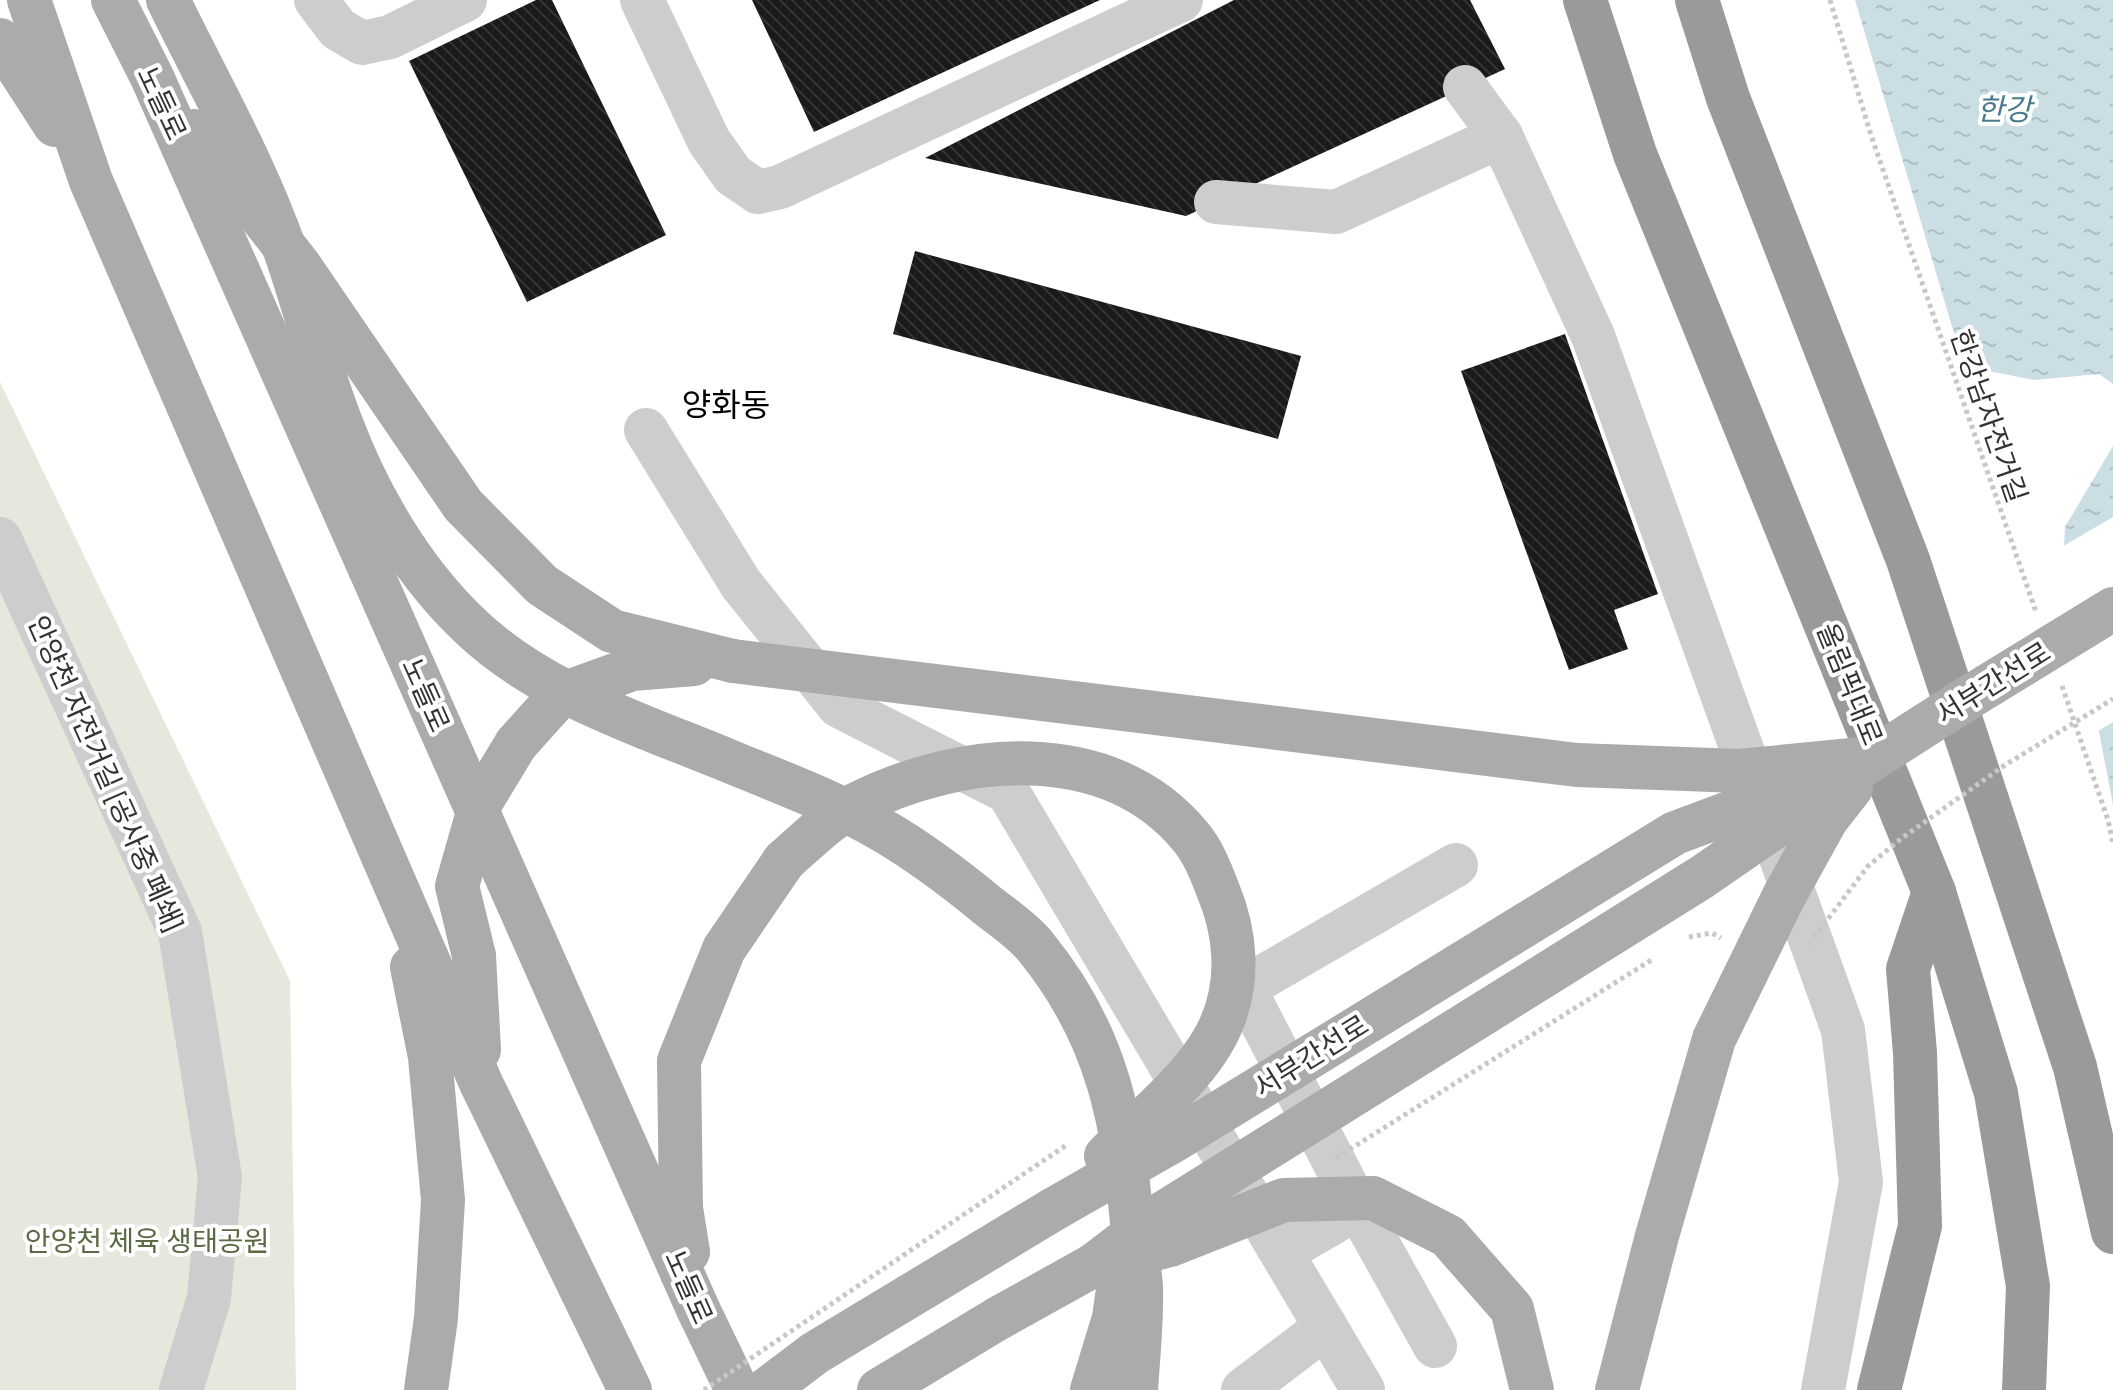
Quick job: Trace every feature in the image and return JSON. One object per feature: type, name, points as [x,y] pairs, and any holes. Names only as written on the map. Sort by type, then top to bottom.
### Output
[{"type":"highway","name":"올림픽대로","points":[[1585,0],[1635,154],[1934,892],[1996,1093],[2028,1286],[2024,1390]]},
{"type":"highway","points":[[1697,0],[1728,98],[1908,560],[2075,1067],[2113,1232]]},
{"type":"highway","points":[[1721,0],[1728,98]]},
{"type":"highway","points":[[1879,1390],[1920,1226],[1915,1053],[1908,969],[1934,892]]},
{"type":"highway","points":[[2075,1067],[2113,1125]]},
{"type":"main road","points":[[29,0],[91,181],[481,1083],[630,1390]]},
{"type":"main road","name":"노들로","points":[[113,0],[152,77],[698,1309],[737,1390]]},
{"type":"main road","points":[[168,0],[255,174],[276,226],[342,426],[375,495],[419,570],[468,624],[508,657],[611,713],[835,805],[881,829],[939,866],[1032,942],[1065,987],[1087,1028],[1112,1091],[1124,1142],[1133,1237],[1142,1285],[1136,1390]]},
{"type":"main road","points":[[0,40],[91,181]]},
{"type":"main road","points":[[152,77],[299,265],[454,493],[542,585],[612,631],[733,661],[1577,765],[1739,771],[1874,758]]},
{"type":"main road","name":"서부간선로","points":[[879,1390],[1094,1265],[1154,1219],[1702,877],[1874,758],[2113,609]]},
{"type":"main road","points":[[481,1083],[474,956],[457,886],[481,802],[516,744],[560,695],[632,669],[733,661]]},
{"type":"main road","points":[[1617,1390],[1657,1236],[1714,1039],[1784,896],[1826,820],[1874,758]]},
{"type":"main road","name":"서부간선로","points":[[766,1390],[815,1353],[1187,1133],[1675,833],[1874,758]]},
{"type":"main road","points":[[698,1309],[681,1208],[679,1061],[724,949],[784,861],[824,826],[864,801],[926,776],[957,768],[1044,763],[1082,769],[1123,783],[1160,808],[1191,837],[1210,870],[1226,910],[1234,942],[1232,982],[1222,1023],[1207,1050],[1181,1083],[1054,1209]]},
{"type":"main road","points":[[395,879],[430,1057],[443,1200],[436,1318],[426,1390]]},
{"type":"main road","points":[[1094,1265],[1170,1245],[1284,1200],[1373,1198],[1448,1236],[1512,1309],[1532,1390]]},
{"type":"main road","points":[[1092,1390],[1114,1318],[1119,1280],[1133,1237]]},
{"type":"lane","points":[[316,0],[338,29],[362,43],[390,37],[465,0]]},
{"type":"lane","points":[[642,0],[709,141],[733,175],[758,192],[780,187],[1181,0]]},
{"type":"lane","points":[[1465,87],[1501,136],[1593,336],[1843,1030],[1861,1182],[1823,1390]]},
{"type":"lane","points":[[1216,202],[1336,212],[1501,136]]},
{"type":"lane","points":[[646,430],[741,584],[839,706],[1008,792],[1363,1390]]},
{"type":"lane","name":"안양천 자전거길 [공사중 폐쇄]","points":[[0,539],[180,932],[220,1177],[209,1298],[181,1390]]},
{"type":"lane","points":[[1435,1346],[1358,1208],[1244,988],[1456,865]]},
{"type":"lane","points":[[1295,1086],[1518,949]]},
{"type":"lane","points":[[1282,1252],[1358,1208]]},
{"type":"lane","points":[[1243,1390],[1326,1327]]},
{"type":"path","name":"한강남자전거길","points":[[1830,0],[1871,135],[2040,625]]},
{"type":"path","points":[[2061,685],[2108,820],[2113,844]]},
{"type":"path","points":[[1805,951],[1868,866],[1902,838],[2005,765],[2113,699]]},
{"type":"path","points":[[1678,943],[1691,935],[1712,933],[1732,943]]},
{"type":"path","points":[[1311,1199],[1315,1172],[1665,952]]},
{"type":"path","points":[[704,1390],[1071,1142]]},
{"type":"green space","name":"안양천 체육 생태공원","points":[[0,382],[290,981],[296,1390],[0,1390]]},
{"type":"water","name":"한강","points":[[1855,0],[2113,0],[2113,384],[2099,374],[2034,380],[1984,370],[1967,359],[1956,340]]},
{"type":"water","points":[[2113,446],[2113,805],[2064,547],[2065,527]]},
{"type":"pier","points":[[2113,517],[2113,722],[2095,733],[2060,548]]},
{"type":"building","points":[[536,0],[552,0],[666,235],[527,302],[409,61]]},
{"type":"building","points":[[752,0],[1100,0],[814,132]]},
{"type":"building","points":[[1234,0],[1470,0],[1505,69],[1186,216],[925,158]]},
{"type":"building","points":[[915,251],[1301,356],[1278,439],[893,334]]},
{"type":"building","points":[[1565,334],[1658,594],[1614,610],[1628,649],[1569,670],[1461,371]]},
{"type":"district","name":"양화동","points":[[726,404]]}]
